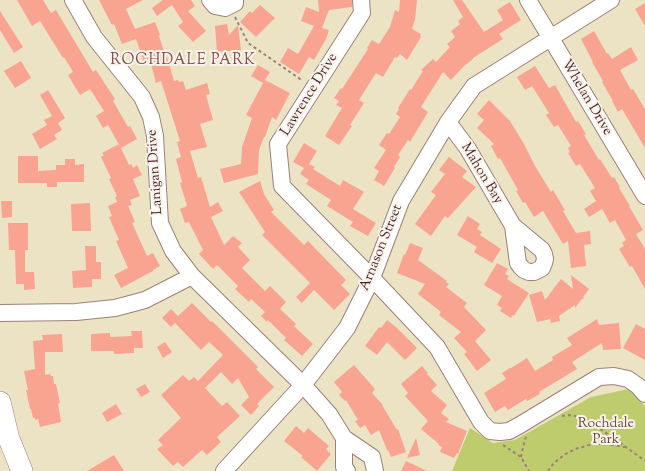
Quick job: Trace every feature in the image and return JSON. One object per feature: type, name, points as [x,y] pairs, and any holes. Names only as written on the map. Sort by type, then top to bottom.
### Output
[{"type":"main road","points":[[0,402],[9,439],[22,471]]},
{"type":"street","name":"Lanigan Drive","points":[[73,0],[94,37],[142,97],[151,117],[155,136],[160,223],[173,251],[192,276],[304,385],[329,414],[344,438]]},
{"type":"street","points":[[210,0],[215,6],[224,8],[232,3]]},
{"type":"street","name":"Lawrence Drive","points":[[361,0],[362,13],[278,144],[282,186],[437,347],[481,422],[490,431],[500,432]]},
{"type":"street","name":"Whelan Drive","points":[[528,0],[645,196]]},
{"type":"street","name":"Arnason Street","points":[[224,471],[304,385],[347,328],[372,278],[401,201],[448,122],[474,86],[611,0]]},
{"type":"street","name":"Mahon Bay","points":[[448,122],[468,149],[513,226]]},
{"type":"street","points":[[0,313],[76,312],[115,308],[145,300],[192,276]]},
{"type":"street","points":[[500,432],[509,431],[520,425],[599,377],[614,376],[628,379],[638,386],[645,394]]},
{"type":"street","points":[[344,438],[344,467],[347,471]]},
{"type":"street","points":[[344,438],[372,458],[375,471]]},
{"type":"path","points":[[232,3],[248,43],[314,88]]},
{"type":"path","points":[[553,406],[559,416],[569,415],[581,417],[592,423],[645,461]]},
{"type":"path","points":[[520,425],[526,436],[521,458]]},
{"type":"path","points":[[500,432],[503,445],[512,450],[521,458],[529,471]]},
{"type":"path","points":[[548,471],[554,463],[564,455],[576,449],[593,444],[606,444],[626,448]]},
{"type":"green space","name":"Rochdale Park","points":[[629,389],[645,406],[645,471],[452,471],[470,428],[493,443],[515,440],[591,397]]},
{"type":"building","points":[[17,0],[43,0],[51,13],[56,10],[93,72],[96,70],[115,99],[113,101],[128,127],[130,126],[137,139],[121,148],[108,125],[103,128],[96,116],[104,111],[90,89],[80,95],[68,75],[73,72],[64,57],[63,58],[40,21],[32,26]]},
{"type":"building","points":[[99,0],[143,0],[126,9],[135,29],[155,22],[174,81],[183,81],[186,90],[207,83],[210,94],[206,95],[213,120],[200,124],[207,147],[190,151],[198,178],[201,177],[210,207],[218,202],[223,211],[211,217],[224,245],[233,236],[242,243],[238,247],[250,260],[242,268],[265,291],[270,286],[286,302],[280,309],[296,324],[294,326],[313,344],[302,356],[284,340],[286,338],[268,320],[267,322],[261,316],[265,312],[251,299],[249,302],[235,289],[238,286],[217,265],[213,269],[199,254],[203,250],[189,222],[185,223],[180,209],[187,206],[180,183],[182,182],[176,159],[181,157],[177,142],[180,141],[161,81],[156,83],[150,60],[144,62],[136,39],[122,44],[114,24],[112,25]]},
{"type":"building","points":[[163,0],[191,0],[195,6],[188,11],[206,31],[193,42],[178,26],[183,22],[172,5],[157,16],[152,8]]},
{"type":"building","points":[[318,0],[352,0],[352,7],[329,10],[322,28],[329,30],[326,39],[314,60],[309,57],[299,74],[280,62],[288,48],[298,54],[314,26],[301,21],[306,7],[319,12]]},
{"type":"building","points":[[400,0],[417,0],[415,20],[412,29],[421,34],[421,37],[407,60],[400,54],[397,58],[395,57],[383,77],[376,73],[359,100],[364,103],[350,125],[352,126],[339,145],[325,136],[342,108],[336,105],[339,101],[334,98],[341,88],[342,89],[368,49],[367,48],[372,40],[379,44],[390,27],[395,10],[399,12]]},
{"type":"building","points":[[453,0],[462,0],[484,32],[503,20],[497,10],[510,2],[521,20],[499,34],[503,39],[473,58],[451,80],[443,72],[421,107],[428,112],[410,142],[408,140],[398,155],[400,157],[384,186],[374,180],[379,171],[374,168],[386,150],[379,145],[387,133],[389,134],[400,117],[396,114],[399,109],[398,108],[423,71],[421,70],[433,59],[436,62],[450,47],[447,44],[455,37],[451,31],[460,24],[458,21],[463,17]]},
{"type":"building","points":[[645,3],[645,26],[635,9]]},
{"type":"building","points":[[260,5],[275,18],[256,37],[240,22],[250,11],[252,13]]},
{"type":"building","points":[[0,11],[23,47],[14,53],[0,30]]},
{"type":"building","points":[[227,24],[229,35],[238,25],[241,50],[217,52],[215,26]]},
{"type":"building","points":[[594,31],[607,54],[608,53],[612,59],[631,47],[638,60],[620,70],[631,90],[633,89],[645,109],[645,148],[622,109],[618,112],[581,39]]},
{"type":"building","points":[[21,61],[31,78],[15,88],[4,71]]},
{"type":"building","points":[[258,65],[270,72],[265,80],[290,93],[276,120],[272,117],[264,137],[259,150],[258,174],[224,183],[220,169],[241,164],[242,147],[252,118],[246,115],[263,83],[251,76]]},
{"type":"building","points":[[535,66],[549,88],[555,85],[576,122],[578,121],[586,134],[584,135],[599,160],[600,159],[612,178],[614,177],[643,230],[636,234],[645,249],[645,289],[632,266],[630,267],[619,249],[624,246],[622,243],[626,240],[615,220],[610,223],[602,209],[589,217],[584,209],[596,201],[590,191],[595,188],[580,164],[576,166],[568,153],[570,152],[568,148],[571,146],[558,125],[554,127],[546,115],[549,113],[532,86],[525,90],[517,77]]},
{"type":"building","points":[[48,90],[65,118],[58,123],[62,130],[54,135],[57,139],[40,149],[32,134],[47,125],[44,120],[52,116],[40,95]]},
{"type":"building","points":[[489,100],[510,121],[551,192],[553,190],[565,210],[563,211],[576,233],[590,231],[591,244],[584,245],[586,266],[571,268],[568,241],[563,244],[543,211],[534,217],[516,191],[518,190],[500,158],[498,159],[491,146],[494,144],[477,128],[484,120],[477,114]]},
{"type":"building","points":[[304,143],[317,151],[309,164],[315,167],[313,169],[340,186],[343,180],[364,192],[353,209],[376,223],[368,236],[350,226],[353,222],[327,206],[331,200],[306,184],[309,180],[300,174],[304,168],[293,162]]},
{"type":"building","points":[[119,144],[129,165],[131,164],[133,168],[137,165],[142,175],[133,179],[140,196],[130,200],[132,205],[128,206],[135,222],[132,223],[147,256],[153,253],[160,266],[121,288],[114,275],[128,268],[116,241],[119,240],[109,217],[112,216],[108,206],[117,202],[115,197],[117,196],[109,179],[111,178],[101,157],[104,155],[102,153]]},
{"type":"building","points":[[18,156],[38,156],[38,171],[56,170],[56,165],[65,165],[65,159],[75,159],[75,165],[84,164],[84,182],[57,182],[57,187],[47,187],[47,183],[18,183]]},
{"type":"building","points":[[449,157],[467,171],[462,177],[476,187],[448,218],[445,216],[431,236],[415,224],[436,195],[431,192],[445,174],[439,170]]},
{"type":"building","points":[[260,181],[264,194],[274,210],[271,212],[304,245],[308,241],[346,280],[341,285],[350,294],[334,310],[314,290],[302,303],[296,297],[310,283],[262,235],[265,232],[239,192]]},
{"type":"building","points":[[1,201],[12,201],[12,217],[2,218]]},
{"type":"building","points":[[90,203],[91,231],[72,231],[71,204]]},
{"type":"building","points":[[468,216],[480,224],[477,229],[482,232],[480,235],[501,249],[492,263],[474,252],[477,247],[457,235]]},
{"type":"building","points":[[8,223],[28,223],[28,250],[25,250],[25,272],[34,272],[35,289],[24,290],[24,284],[16,284],[15,250],[9,250]]},
{"type":"building","points":[[410,243],[423,248],[418,260],[447,281],[446,282],[449,284],[446,287],[467,303],[464,307],[486,330],[475,341],[491,360],[477,371],[464,354],[467,352],[454,338],[461,332],[439,315],[441,312],[418,294],[425,284],[397,273]]},
{"type":"building","points":[[85,246],[96,246],[96,262],[101,262],[101,279],[92,279],[92,287],[73,288],[72,271],[86,270]]},
{"type":"building","points":[[497,263],[508,269],[505,274],[509,276],[507,279],[529,293],[514,316],[513,315],[511,318],[500,311],[502,308],[497,305],[502,296],[484,285]]},
{"type":"building","points":[[571,275],[589,289],[583,297],[584,298],[575,308],[575,305],[559,316],[560,321],[551,323],[550,319],[537,322],[529,295],[542,291],[545,300],[561,279],[573,289]]},
{"type":"building","points":[[192,303],[258,367],[256,369],[274,387],[257,404],[259,406],[251,415],[241,405],[249,397],[238,378],[232,384],[221,372],[205,388],[222,406],[227,402],[240,416],[217,437],[221,442],[207,455],[202,450],[183,467],[178,462],[173,466],[157,449],[163,445],[158,440],[181,418],[161,395],[183,375],[189,381],[194,377],[198,381],[223,355],[209,342],[201,350],[175,323],[171,327],[162,318],[171,309],[178,316]]},
{"type":"building","points":[[597,319],[599,325],[619,323],[621,349],[603,350],[602,343],[572,362],[577,369],[539,392],[540,394],[527,401],[526,399],[508,410],[505,406],[495,412],[484,393],[506,379],[502,373],[527,358],[535,371],[553,360],[552,357],[572,345],[567,338]]},
{"type":"building","points":[[387,320],[417,348],[405,360],[387,342],[377,355],[365,346],[379,327],[381,328]]},
{"type":"building","points":[[636,324],[645,329],[645,360],[623,348]]},
{"type":"building","points":[[131,331],[142,331],[143,348],[134,348],[134,353],[114,354],[114,351],[91,351],[91,334],[110,333],[110,337],[132,336]]},
{"type":"building","points":[[62,334],[63,352],[45,352],[45,375],[50,374],[53,376],[54,384],[56,384],[60,403],[58,404],[61,422],[40,427],[38,419],[35,420],[35,418],[33,418],[30,409],[24,371],[35,369],[33,341],[43,340],[42,335]]},
{"type":"building","points":[[165,342],[172,352],[163,358],[157,347]]},
{"type":"building","points":[[354,365],[375,389],[372,393],[382,404],[397,430],[398,429],[406,452],[391,457],[379,430],[371,435],[365,425],[360,428],[355,421],[358,420],[346,400],[345,401],[339,395],[342,392],[334,382]]},
{"type":"building","points":[[422,366],[437,385],[431,391],[447,405],[441,413],[449,419],[446,422],[467,431],[458,454],[457,453],[454,458],[440,452],[442,447],[421,429],[428,421],[405,396],[408,393],[401,384]]},
{"type":"building","points":[[145,384],[150,392],[141,397],[136,389]]},
{"type":"building","points":[[116,404],[122,414],[107,422],[102,413]]},
{"type":"building","points":[[296,426],[304,433],[308,428],[329,446],[326,449],[331,454],[317,471],[301,457],[303,456],[284,441]]},
{"type":"building","points":[[416,438],[420,455],[407,458]]},
{"type":"building","points":[[114,455],[124,471],[87,471]]},
{"type":"building","points":[[406,461],[427,471],[401,471]]},
{"type":"district","name":"ROCHDALE PARK","points":[[183,61]]}]
